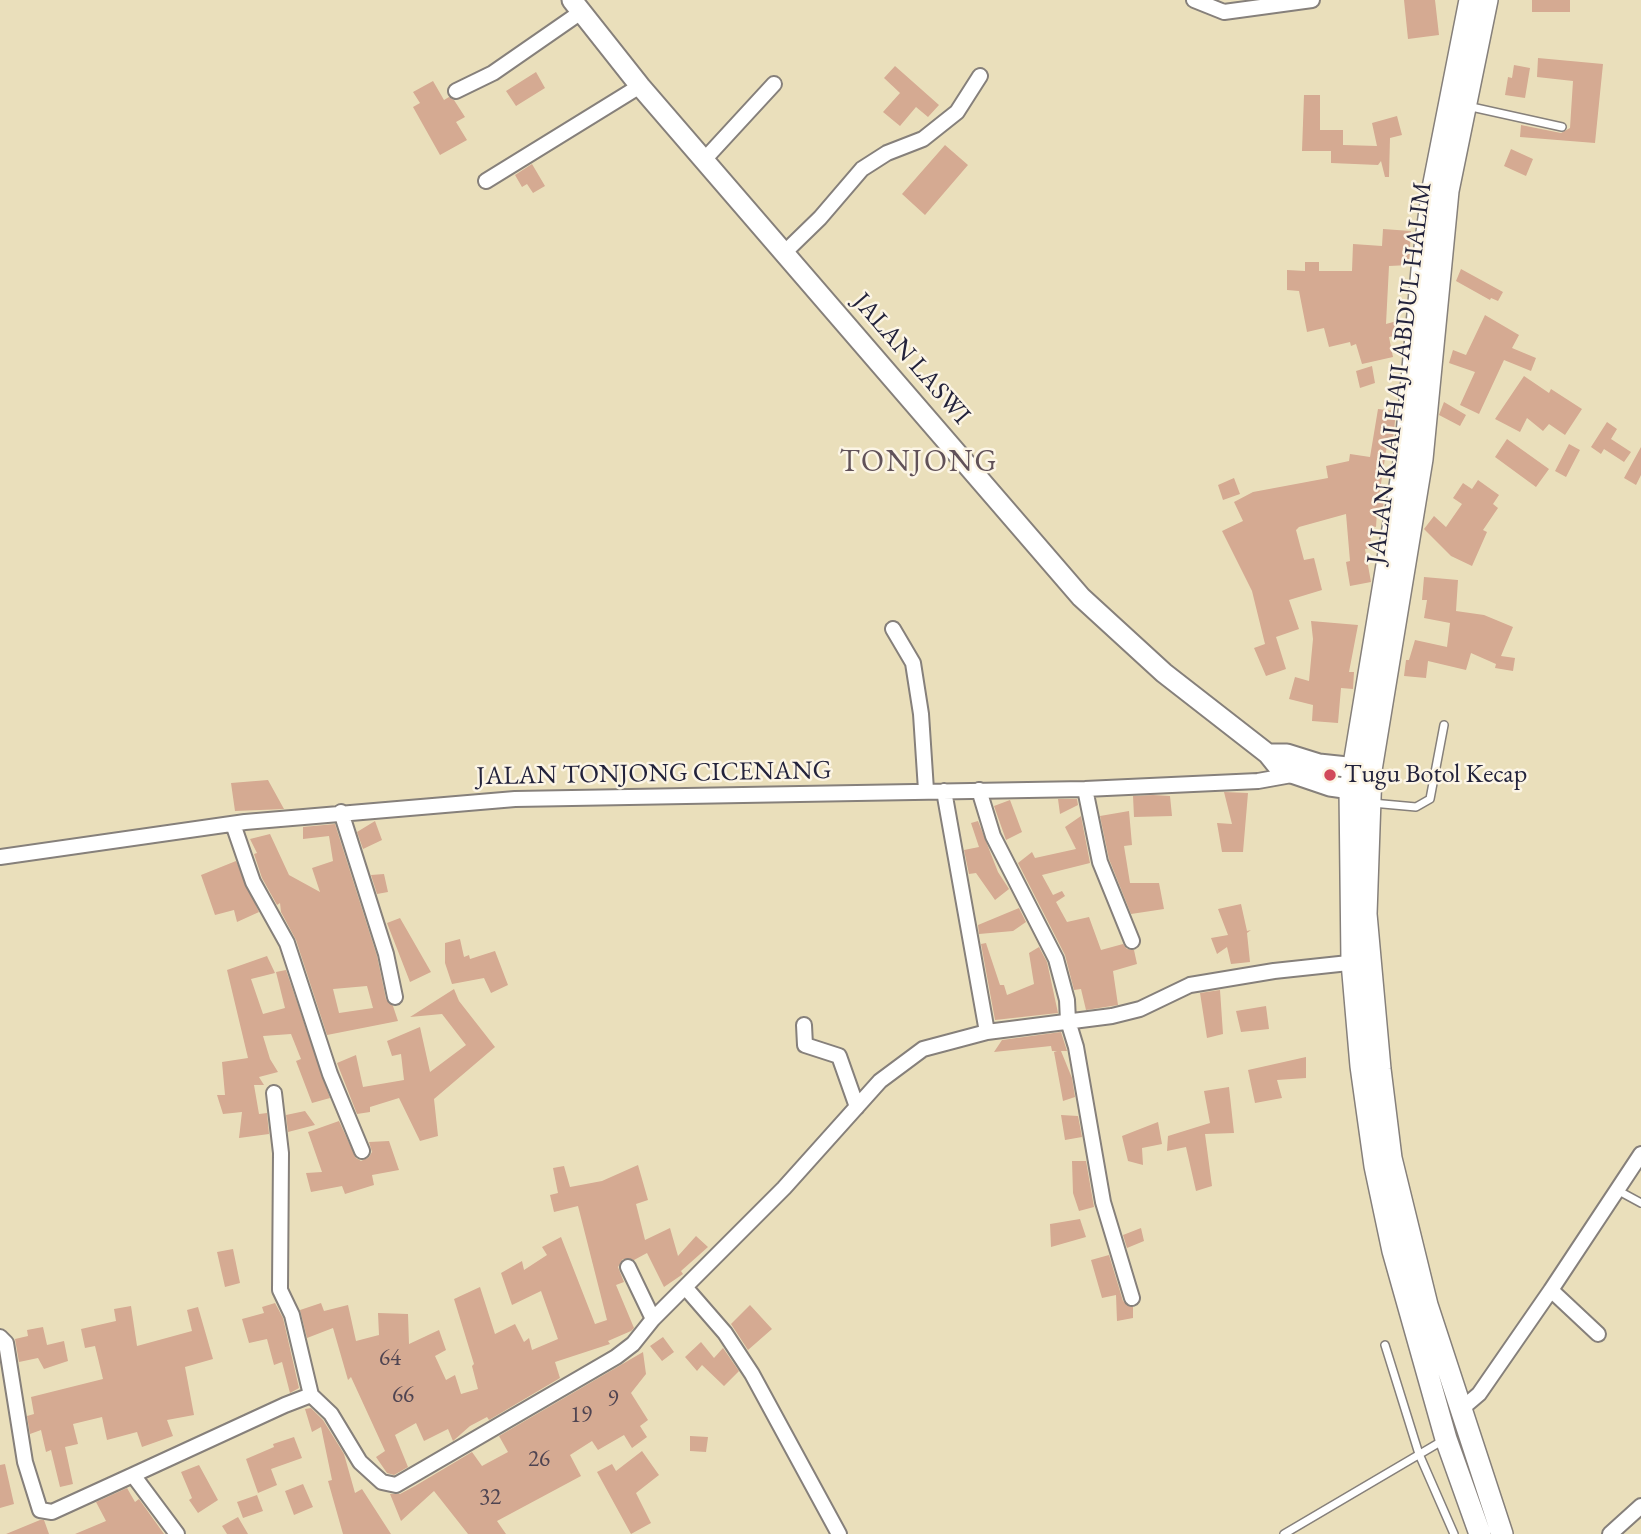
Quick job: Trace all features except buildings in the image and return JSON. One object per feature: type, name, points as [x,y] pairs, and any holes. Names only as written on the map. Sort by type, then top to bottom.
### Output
[{"type":"main road","name":"JALAN KIAI HAJI ABDUL HALIM","points":[[1470,0],[1433,188],[1422,459],[1362,784],[1366,914],[1361,961],[1375,1166],[1393,1251],[1446,1439],[1480,1534]]},
{"type":"main road","name":"JALAN KIAI HAJI ABDUL HALIM","points":[[1429,288],[1487,0]]},
{"type":"main road","name":"JALAN LASWI","points":[[577,6],[640,86],[1081,597],[1164,674],[1268,754],[1287,754],[1300,768],[1362,784]]},
{"type":"main road","name":"JALAN KIAI HAJI ABDUL HALIM","points":[[1361,961],[1391,1158],[1427,1305],[1502,1534]]},
{"type":"street","points":[[1194,0],[1224,12],[1312,0]]},
{"type":"street","points":[[456,91],[494,73],[577,6]]},
{"type":"street","points":[[784,253],[820,218],[862,169],[887,153],[923,139],[957,112],[981,76]]},
{"type":"street","points":[[704,160],[774,84]]},
{"type":"street","points":[[486,181],[640,86]]},
{"type":"street","points":[[894,629],[913,663],[921,714],[926,790]]},
{"type":"street","name":"JALAN TONJONG CICENANG","points":[[0,857],[233,824],[341,812],[515,799],[1085,789],[1226,783],[1300,768]]},
{"type":"street","points":[[1085,789],[1100,862],[1132,941]]},
{"type":"street","points":[[979,790],[993,836],[1056,959],[1067,1000],[1068,1021],[1076,1047],[1103,1202],[1132,1298]]},
{"type":"street","points":[[944,791],[986,1032]]},
{"type":"street","points":[[341,812],[386,954],[395,998]]},
{"type":"street","points":[[233,824],[253,882],[287,943],[330,1074],[362,1150]]},
{"type":"street","points":[[274,1093],[281,1153],[280,1290],[292,1315],[311,1395],[331,1414],[360,1462],[382,1482],[396,1485],[505,1419],[616,1357],[633,1344],[653,1320],[784,1188],[880,1081],[923,1049],[986,1032],[1112,1016],[1140,1009],[1189,985],[1274,971],[1361,961]]},
{"type":"street","points":[[804,1025],[805,1045],[839,1056],[857,1107]]},
{"type":"street","points":[[1460,1410],[1479,1394],[1641,1154]]},
{"type":"street","points":[[628,1267],[653,1320]]},
{"type":"street","points":[[685,1287],[724,1333],[752,1374],[839,1534]]},
{"type":"street","points":[[1551,1290],[1598,1334]]},
{"type":"street","points":[[0,1337],[6,1343],[25,1462],[40,1510],[52,1512],[191,1446],[311,1395]]},
{"type":"street","points":[[133,1475],[177,1534]]},
{"type":"street","points":[[1610,1534],[1641,1506]]},
{"type":"lane","points":[[1467,106],[1562,127]]},
{"type":"lane","points":[[1362,784],[1416,807],[1430,799],[1444,725]]},
{"type":"lane","points":[[1617,1190],[1641,1203]]},
{"type":"lane","points":[[1385,1345],[1419,1454],[1454,1534]]},
{"type":"lane","points":[[1284,1534],[1446,1439]]},
{"type":"place","name":"Tugu Botol Kecap","points":[[1330,775]]},
{"type":"district","name":"TONJONG","points":[[919,463]]}]
